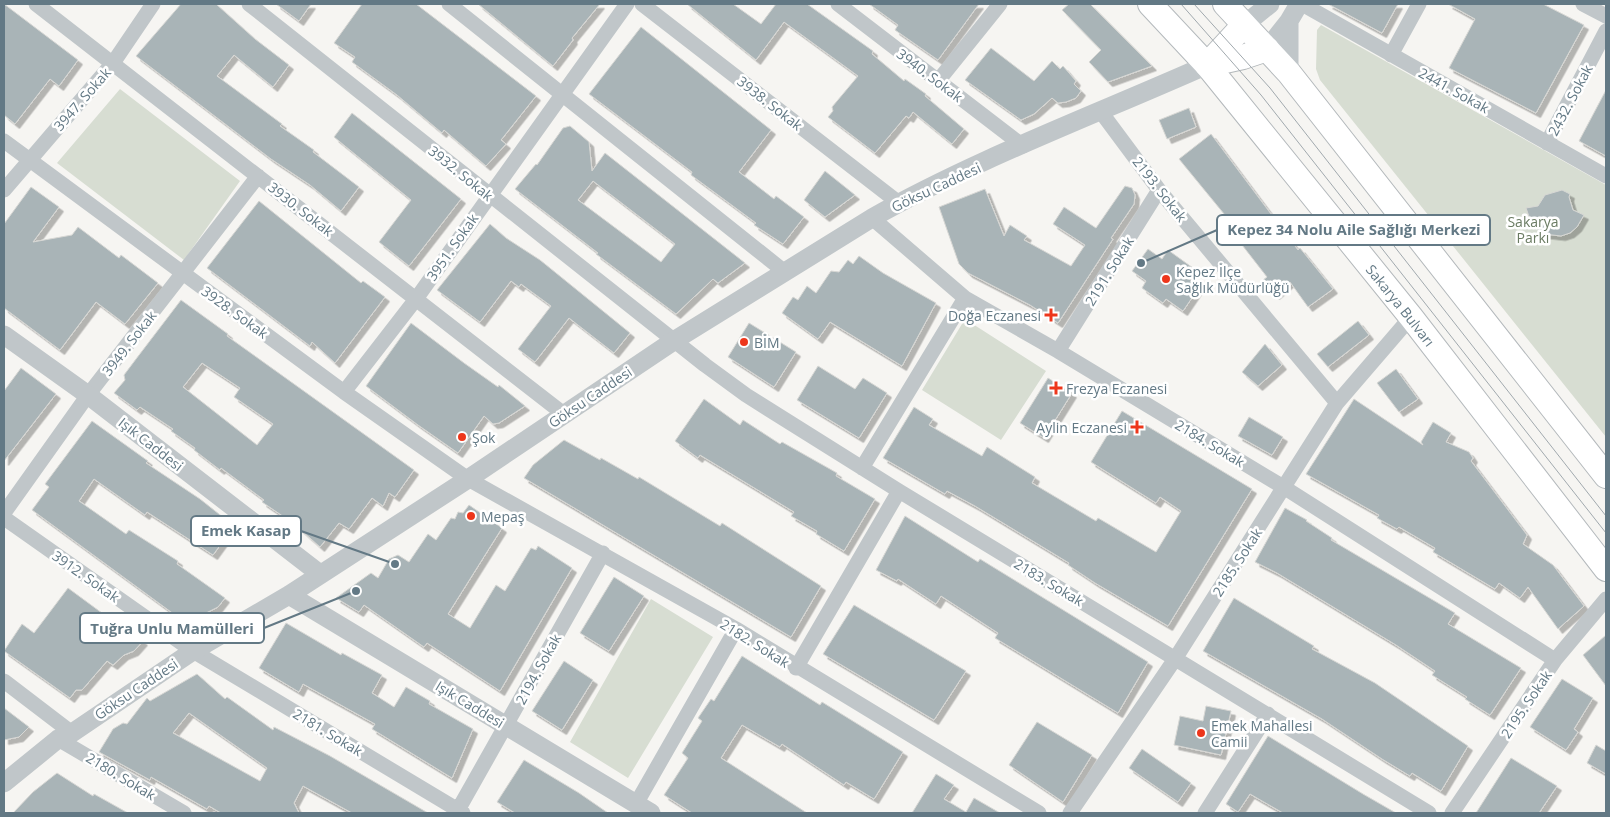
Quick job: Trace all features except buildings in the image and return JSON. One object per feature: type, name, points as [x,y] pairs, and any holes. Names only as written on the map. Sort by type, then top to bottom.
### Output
[{"type":"main road","name":"Sakarya Bulvarı","points":[[1150,4],[1207,65],[1411,317],[1606,569]]},
{"type":"main road","points":[[1225,4],[1289,73],[1606,476]]},
{"type":"main road","points":[[1207,65],[1244,25]]},
{"type":"main road","points":[[1207,65],[1244,57],[1267,49]]},
{"type":"street","name":"3930. Sokak","points":[[36,4],[564,415]]},
{"type":"street","name":"3947. Sokak","points":[[4,190],[113,63],[153,4]]},
{"type":"street","name":"3932. Sokak","points":[[249,4],[488,195],[675,340]]},
{"type":"street","points":[[449,4],[785,272]]},
{"type":"street","name":"3951. Sokak","points":[[344,392],[416,299],[488,195],[627,4]]},
{"type":"street","name":"3940. Sokak","points":[[838,4],[1023,146]]},
{"type":"street","points":[[938,81],[1000,4]]},
{"type":"street","points":[[1244,25],[1270,4]]},
{"type":"street","points":[[1267,49],[1300,4]]},
{"type":"street","name":"2441. Sokak","points":[[1300,4],[1606,176]]},
{"type":"street","points":[[1392,55],[1419,4]]},
{"type":"street","points":[[1583,4],[1606,16]]},
{"type":"street","name":"3938. Sokak","points":[[652,7],[899,203]]},
{"type":"street","points":[[1289,21],[1289,73]]},
{"type":"street","name":"2432. Sokak","points":[[1547,143],[1606,31]]},
{"type":"street","name":"Göksu Caddesi","points":[[4,783],[64,736],[193,651],[289,595],[468,479],[675,340],[872,218],[899,203],[1023,146],[1207,65]]},
{"type":"street","name":"2193. Sokak","points":[[1101,112],[1159,190],[1337,403]]},
{"type":"street","name":"3928. Sokak","points":[[4,141],[344,392],[468,479]]},
{"type":"street","name":"3949. Sokak","points":[[4,513],[88,395],[258,176]]},
{"type":"street","name":"2191. Sokak","points":[[1058,352],[1159,190]]},
{"type":"street","name":"2184. Sokak","points":[[872,218],[965,298],[1285,488],[1555,660]]},
{"type":"street","points":[[862,468],[965,298]]},
{"type":"street","name":"2185. Sokak","points":[[1070,813],[1175,659],[1285,488],[1337,403],[1411,317]]},
{"type":"street","name":"Işık Caddesi","points":[[4,335],[88,395],[320,574]]},
{"type":"street","name":"2183. Sokak","points":[[675,340],[705,365],[746,394],[862,468],[1429,813]]},
{"type":"street","name":"2182. Sokak","points":[[468,479],[603,553],[736,630],[796,668],[1039,813]]},
{"type":"street","points":[[796,668],[899,491]]},
{"type":"street","name":"3912. Sokak","points":[[4,518],[193,651]]},
{"type":"street","name":"2194. Sokak","points":[[460,812],[603,553]]},
{"type":"street","name":"Işık Caddesi","points":[[289,595],[644,809]]},
{"type":"street","name":"2195. Sokak","points":[[1452,813],[1555,660],[1606,599]]},
{"type":"street","points":[[644,809],[736,630]]},
{"type":"street","name":"2181. Sokak","points":[[193,651],[460,812]]},
{"type":"street","name":"2180. Sokak","points":[[4,681],[64,736],[184,813]]},
{"type":"street","points":[[1205,813],[1268,714]]},
{"type":"green space","name":"Sakarya Parkı","points":[[1321,25],[1606,185],[1606,437],[1320,80],[1316,69],[1317,30]]},
{"type":"green space","points":[[120,89],[240,181],[184,260],[57,163]]},
{"type":"green space","points":[[965,319],[1046,371],[1001,440],[922,390]]},
{"type":"green space","points":[[651,599],[713,637],[628,778],[570,742]]},
{"type":"tram line","points":[[1181,4],[1261,95],[1606,533]]},
{"type":"tram line","points":[[1194,4],[1270,88],[1606,516]]},
{"type":"place","name":"Kepez 34 Nolu Aile Sağlığı Merkezi","points":[[1141,263]]},
{"type":"place","name":"Kepez İlçe Sağlık Müdürlüğü","points":[[1166,279]]},
{"type":"place","name":"Doğa Eczanesi","points":[[1051,315]]},
{"type":"place","name":"BİM","points":[[744,342]]},
{"type":"place","name":"Frezya Eczanesi","points":[[1056,388]]},
{"type":"place","name":"Aylin Eczanesi","points":[[1137,427]]},
{"type":"place","name":"Şok","points":[[462,437]]},
{"type":"place","name":"Mepaş","points":[[471,516]]},
{"type":"place","name":"Emek Kasap","points":[[395,564]]},
{"type":"place","name":"Tuğra Unlu Mamülleri","points":[[356,591]]},
{"type":"place","name":"Emek Mahallesi Camii","points":[[1201,733]]}]
